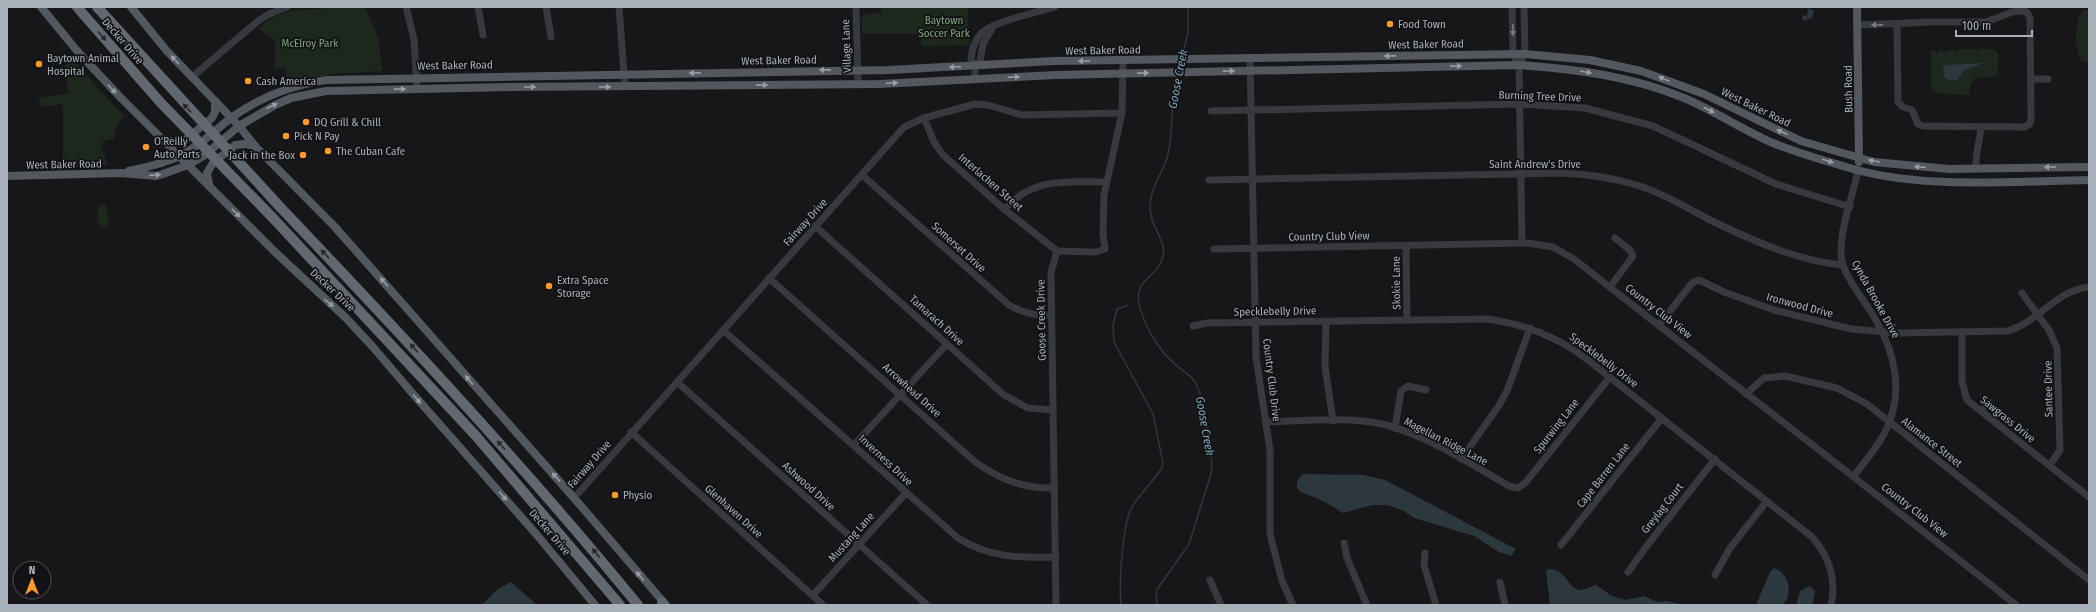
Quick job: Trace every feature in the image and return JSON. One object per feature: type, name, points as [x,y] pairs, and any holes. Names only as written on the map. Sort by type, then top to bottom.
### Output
[{"type":"highway","name":"Decker Drive","points":[[77,7],[161,103],[272,217],[471,431],[559,531],[620,605]]},
{"type":"highway","name":"Decker Drive","points":[[97,7],[281,208],[410,343],[568,520],[638,605]]},
{"type":"main road","name":"Decker Drive","points":[[41,7],[89,64],[274,252],[346,318],[372,346],[542,541],[595,605]]},
{"type":"main road","points":[[131,7],[166,50],[239,126],[255,146],[335,227],[574,498],[664,604]]},
{"type":"main road","name":"Bush Road","points":[[1857,7],[1858,170]]},
{"type":"main road","name":"West Baker Road","points":[[121,173],[179,156],[198,145],[231,118],[253,104],[288,88],[306,82],[356,78],[858,70],[1043,62],[1513,54],[1590,60],[1642,71],[1704,94],[1744,115],[1801,141],[1859,158],[1918,167],[2089,167]]},
{"type":"main road","points":[[1416,55],[1417,67]]},
{"type":"main road","name":"West Baker Road","points":[[7,176],[121,173],[156,176],[188,165],[205,155],[239,126],[258,113],[291,98],[326,91],[511,86],[858,84],[1123,73],[1519,65],[1563,68],[1637,83],[1684,98],[1774,143],[1858,170],[1909,179],[1975,181],[2089,180]]},
{"type":"main road","points":[[1637,83],[1642,71]]},
{"type":"main road","points":[[746,72],[746,85]]},
{"type":"main road","points":[[511,76],[511,86]]},
{"type":"main road","points":[[356,78],[357,90]]},
{"type":"main road","points":[[164,140],[176,142],[185,140],[212,118],[215,101]]},
{"type":"main road","points":[[1740,126],[1744,115]]},
{"type":"main road","points":[[209,185],[207,173],[213,163],[235,145],[246,144],[255,146]]},
{"type":"main road","points":[[1975,181],[1976,168]]},
{"type":"street","points":[[192,76],[269,14],[287,7]]},
{"type":"street","points":[[406,7],[414,39],[417,89]]},
{"type":"street","points":[[478,7],[483,35]]},
{"type":"street","points":[[546,7],[551,37]]},
{"type":"street","points":[[619,7],[625,86]]},
{"type":"street","name":"Village Lane","points":[[856,7],[858,84]]},
{"type":"street","points":[[975,79],[975,66],[980,61],[983,44],[994,27],[1055,7]]},
{"type":"street","points":[[1512,7],[1513,54],[1519,65],[1522,243]]},
{"type":"street","points":[[1519,65],[1525,54],[1524,7]]},
{"type":"street","points":[[1858,25],[1897,25],[1932,22],[1986,22],[2012,12],[2027,12],[2030,18],[2030,124],[2024,126],[1981,127],[1923,126],[1918,124],[1912,110],[1903,107],[1898,102],[1897,25]]},
{"type":"street","name":"Country Club Drive","points":[[1250,58],[1256,357],[1266,422],[1271,468],[1270,534],[1282,581],[1293,605]]},
{"type":"street","points":[[1057,251],[1096,252],[1105,249],[1103,213],[1106,182],[1122,113],[1123,61]]},
{"type":"street","points":[[2031,79],[2048,79]]},
{"type":"street","name":"Fairway Drive","points":[[574,498],[631,432],[899,132],[914,122],[924,118],[975,104],[988,105],[1022,115],[1122,113]]},
{"type":"street","name":"Burning Tree Drive","points":[[1211,111],[1519,104],[1576,107],[1638,121],[1682,138],[1776,184],[1850,206]]},
{"type":"street","name":"Interlachen Street","points":[[924,118],[938,149],[1004,209],[1057,251]]},
{"type":"street","points":[[1976,168],[1975,153],[1979,144],[1981,127]]},
{"type":"street","name":"Cynda Brooke Drive","points":[[1854,476],[1884,435],[1890,422],[1896,398],[1893,355],[1884,332],[1843,264],[1840,242],[1858,170]]},
{"type":"street","name":"Saint Andrew's Drive","points":[[1209,180],[1580,174],[1624,182],[1659,194],[1752,239],[1813,259],[1843,264]]},
{"type":"street","name":"Somerset Drive","points":[[862,175],[1009,305],[1026,313],[1051,315]]},
{"type":"street","points":[[1004,209],[1016,196],[1038,186],[1062,183],[1106,182]]},
{"type":"street","name":"Tamarach Drive","points":[[815,226],[1010,399],[1028,408],[1054,410]]},
{"type":"street","points":[[1610,287],[1633,256],[1630,250],[1615,238]]},
{"type":"street","name":"Country Club View","points":[[1214,249],[1522,243],[1541,244],[1566,253],[1746,394],[1854,476],[2016,605]]},
{"type":"street","name":"Skokie Lane","points":[[1406,246],[1407,319]]},
{"type":"street","name":"Goose Creek Drive","points":[[1056,605],[1054,410],[1051,315],[1052,273],[1057,251]]},
{"type":"street","name":"Arrowhead Drive","points":[[769,278],[974,461],[988,471],[1016,484],[1032,488],[1055,488]]},
{"type":"street","name":"Ironwood Drive","points":[[1659,325],[1692,283],[1698,280],[1742,299],[1792,316],[1830,325],[1884,332],[1977,332],[2013,330],[2037,314]]},
{"type":"street","points":[[2037,314],[2070,292],[2089,287]]},
{"type":"street","name":"Santee Drive","points":[[2022,292],[2053,336],[2058,352],[2060,450],[2050,466]]},
{"type":"street","name":"Specklebelly Drive","points":[[1193,326],[1207,323],[1486,319],[1530,328],[1566,344],[1806,531],[1823,551],[1832,579],[1831,605]]},
{"type":"street","points":[[1326,321],[1325,366],[1333,421]]},
{"type":"street","points":[[1461,459],[1498,407],[1507,391],[1530,328]]},
{"type":"street","name":"Inverness Drive","points":[[723,330],[948,530],[969,545],[989,553],[1015,558],[1056,557]]},
{"type":"street","name":"Sawgrass Drive","points":[[1962,332],[1963,389],[1967,400],[2089,497]]},
{"type":"street","points":[[854,445],[947,344]]},
{"type":"street","name":"Alamance Street","points":[[1746,394],[1764,378],[1785,376],[1848,393],[1867,404],[2089,580]]},
{"type":"street","name":"Spurwing Lane","points":[[1518,488],[1526,482],[1610,377]]},
{"type":"street","name":"Ashwood Drive","points":[[677,382],[927,605]]},
{"type":"street","points":[[1395,428],[1401,391],[1408,386],[1426,390]]},
{"type":"street","points":[[1981,411],[1988,402]]},
{"type":"street","name":"Cape Barren Lane","points":[[1561,545],[1662,418]]},
{"type":"street","name":"Magellan Ridge Lane","points":[[1266,422],[1366,422],[1395,428],[1417,436],[1509,486],[1518,488]]},
{"type":"street","name":"Glenhaven Drive","points":[[631,432],[823,605]]},
{"type":"street","name":"Greylag Court","points":[[1628,572],[1715,459]]},
{"type":"street","name":"Mustang Lane","points":[[813,596],[906,493]]},
{"type":"street","points":[[1715,575],[1733,544],[1767,501]]},
{"type":"street","points":[[1344,543],[1347,558],[1366,605]]},
{"type":"street","points":[[1425,553],[1424,565],[1436,605]]},
{"type":"street","points":[[1210,580],[1221,605]]},
{"type":"street","points":[[1500,582],[1505,605]]},
{"type":"green space","name":"McElroy Park","points":[[331,7],[365,7],[379,40],[382,71],[335,74],[287,82],[285,67],[275,69],[275,40],[258,29],[267,21],[285,13]]},
{"type":"green space","name":"Baytown Soccer Park","points":[[881,7],[968,7],[969,45],[921,46],[920,34],[862,34],[862,15],[881,12]]},
{"type":"green space","points":[[2084,10],[2089,10],[2089,64],[2081,60],[2076,42],[2078,19]]},
{"type":"green space","points":[[1981,48],[1994,50],[1998,53],[1997,76],[1975,78],[1971,83],[1969,95],[1937,93],[1931,89],[1931,51],[1936,50],[1936,53],[1938,53],[1939,50],[1946,52],[1955,49],[1957,53],[1959,49],[1960,51],[1962,49],[1977,49],[1980,51]]},
{"type":"green space","points":[[71,58],[73,58],[94,84],[125,117],[117,126],[114,139],[105,141],[100,145],[108,165],[74,166],[63,159],[63,106],[61,104],[43,107],[39,104],[40,97],[68,94],[67,76],[64,68]]},
{"type":"green space","points":[[100,204],[106,205],[109,222],[107,227],[102,228],[97,217]]},
{"type":"shaded area","points":[[1808,8],[1814,11],[1811,19],[1807,18],[1806,21],[1802,19],[1803,15],[1807,16]]},
{"type":"shaded area","points":[[1983,63],[1965,70],[1957,80],[1948,80],[1944,77],[1943,69],[1945,65]]},
{"type":"shaded area","points":[[1302,474],[1364,475],[1385,480],[1516,549],[1511,556],[1499,552],[1474,536],[1414,518],[1404,511],[1387,505],[1372,505],[1343,513],[1319,499],[1300,491],[1297,485]]},
{"type":"shaded area","points":[[1774,568],[1783,574],[1786,579],[1789,590],[1786,601],[1782,605],[1756,605],[1770,572]]},
{"type":"shaded area","points":[[1548,569],[1559,572],[1572,586],[1580,590],[1596,585],[1612,596],[1626,600],[1644,596],[1657,602],[1667,601],[1684,605],[1550,605],[1546,571]]},
{"type":"shaded area","points":[[511,582],[537,605],[482,605],[497,590]]},
{"type":"shaded area","points":[[1810,586],[1815,591],[1812,605],[1796,605],[1800,591]]},
{"type":"waterway","name":"Goose Creek","points":[[1182,56],[1188,33],[1188,7]]},
{"type":"waterway","name":"Goose Creek","points":[[1178,70],[1180,62]]},
{"type":"waterway","name":"Goose Creek","points":[[1157,605],[1156,591],[1189,544],[1211,474],[1212,464],[1206,422],[1199,390],[1191,377],[1177,366],[1160,348],[1149,330],[1139,304],[1141,287],[1160,264],[1164,250],[1163,244],[1152,220],[1150,205],[1155,185],[1168,154],[1176,75]]},
{"type":"waterway","points":[[1121,605],[1120,583],[1122,555],[1129,516],[1135,502],[1162,468],[1163,463],[1153,414],[1114,342],[1113,326],[1117,309],[1128,305]]},
{"type":"place","name":"Food Town","points":[[1390,24]]},
{"type":"place","name":"Baytown Animal Hospital","points":[[39,64]]},
{"type":"place","name":"Cash America","points":[[248,81]]},
{"type":"place","name":"DQ Grill & Chill","points":[[306,122]]},
{"type":"place","name":"Pick N Pay","points":[[286,136]]},
{"type":"place","name":"O'Reilly Auto Parts","points":[[146,147]]},
{"type":"place","name":"The Cuban Cafe","points":[[328,151]]},
{"type":"place","name":"Jack in the Box","points":[[303,155]]},
{"type":"place","name":"Extra Space Storage","points":[[549,286]]},
{"type":"place","name":"Physio","points":[[615,495]]}]
